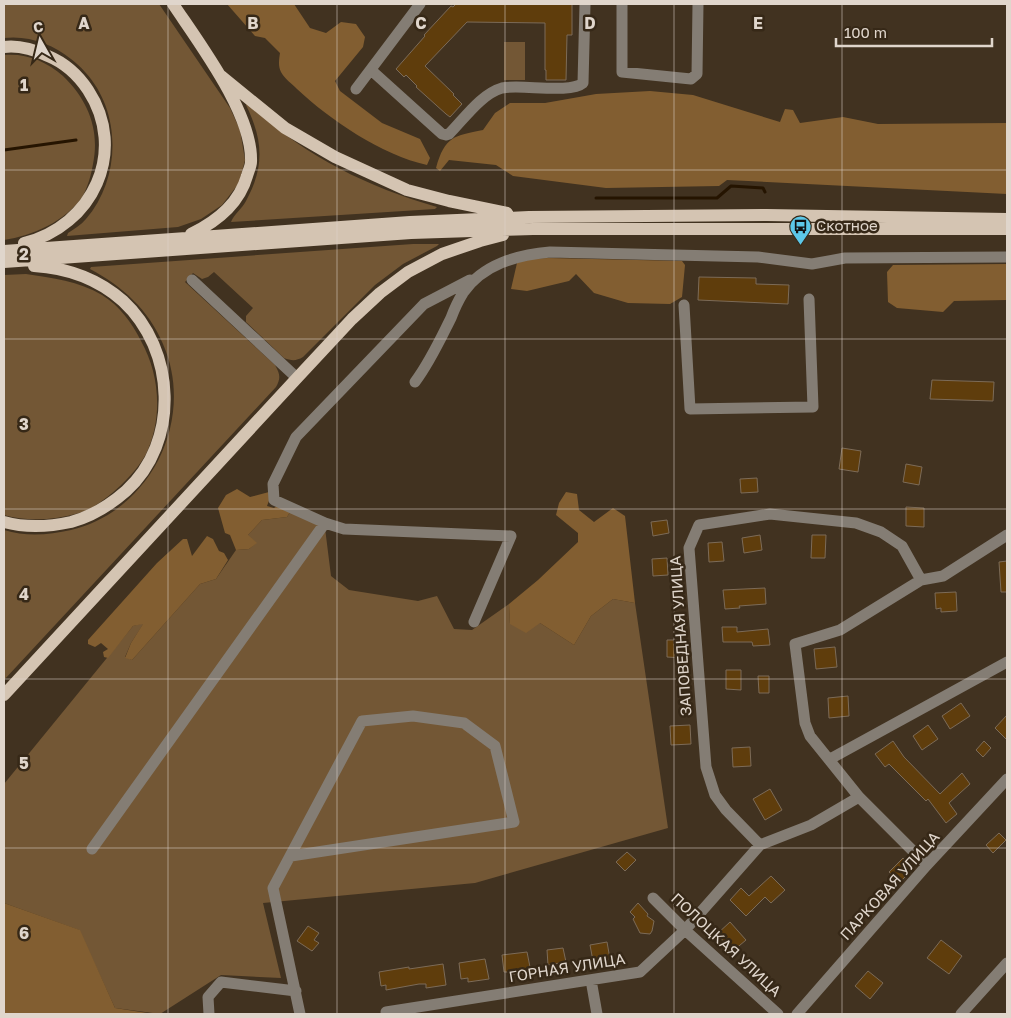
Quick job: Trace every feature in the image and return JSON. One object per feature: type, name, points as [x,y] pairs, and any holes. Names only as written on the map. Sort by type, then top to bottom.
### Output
[{"type":"main road","points":[[173,4],[221,76],[246,127],[251,162],[244,187],[226,213],[205,227],[182,238]]},
{"type":"main road","points":[[4,47],[10,46],[36,51],[58,60],[80,78],[93,98],[102,122],[105,150],[99,180],[86,203],[66,225],[40,239],[4,249]]},
{"type":"main road","points":[[221,76],[285,128],[335,157],[408,190],[531,223]]},
{"type":"main road","points":[[4,263],[531,223],[767,215],[1007,219]]},
{"type":"main road","points":[[4,249],[410,222],[1007,230]]},
{"type":"main road","points":[[4,695],[352,319],[380,293],[408,272],[442,254],[531,223]]},
{"type":"main road","points":[[4,263],[58,268],[84,276],[107,288],[124,302],[140,320],[155,348],[163,375],[166,405],[161,432],[151,460],[134,483],[110,505],[83,519],[49,527],[17,526],[4,522]]},
{"type":"street","points":[[356,89],[420,4]]},
{"type":"street","points":[[371,70],[442,134],[446,135],[478,103],[490,93],[502,88],[568,88],[580,86],[583,83],[585,4]]},
{"type":"street","points":[[622,4],[622,72],[691,79],[697,74],[698,4]]},
{"type":"street","points":[[474,622],[511,536],[344,529],[325,523],[274,500],[273,484],[296,437],[424,304],[480,275],[502,261],[527,254],[550,252],[758,257],[812,264],[846,258],[1007,257]]},
{"type":"street","points":[[415,382],[427,366],[463,293],[480,275]]},
{"type":"street","points":[[192,280],[298,378]]},
{"type":"street","points":[[684,306],[690,409],[813,407],[809,299]]},
{"type":"street","name":"ЗАПОВЕДНАЯ УЛИЦА","points":[[760,845],[726,810],[715,795],[706,767],[689,548],[699,525],[770,514],[856,523],[881,532],[902,546],[921,580]]},
{"type":"street","points":[[92,849],[325,523]]},
{"type":"street","points":[[927,865],[859,797],[810,736],[805,723],[795,644],[840,630],[921,580],[943,576],[1007,534]]},
{"type":"street","points":[[830,759],[1007,662]]},
{"type":"street","points":[[291,856],[514,822],[495,746],[464,723],[413,716],[362,721],[273,888],[300,1014]]},
{"type":"street","name":"ПАРКОВАЯ УЛИЦА","points":[[797,1014],[927,865],[1007,779]]},
{"type":"street","points":[[760,845],[811,825],[859,797]]},
{"type":"street","name":"ГОРНАЯ УЛИЦА","points":[[386,1012],[640,972],[685,930],[760,845]]},
{"type":"street","name":"ПОЛОЦКАЯ УЛИЦА","points":[[653,898],[685,930],[778,1014]]},
{"type":"street","points":[[961,1014],[1007,963]]},
{"type":"street","points":[[592,980],[597,1014]]},
{"type":"street","points":[[209,1014],[208,997],[221,982],[296,991]]},
{"type":"shaded area","points":[[4,4],[159,4],[230,108],[240,130],[245,160],[239,183],[222,205],[201,219],[178,227],[67,236],[68,233],[86,219],[98,203],[106,184],[111,165],[112,145],[111,125],[106,106],[97,88],[85,72],[64,54],[48,45],[31,39],[4,38]]},
{"type":"shaded area","points":[[227,4],[294,4],[310,28],[326,33],[341,22],[356,24],[365,37],[363,47],[335,81],[340,91],[382,123],[420,139],[430,158],[427,165],[375,145],[341,124],[310,101],[282,74],[279,65],[280,53],[265,38],[255,36]]},
{"type":"shaded area","points":[[504,42],[525,42],[525,80],[504,80]]},
{"type":"shaded area","points":[[4,55],[20,55],[43,62],[72,85],[90,116],[95,139],[95,151],[89,181],[82,197],[75,206],[58,220],[37,231],[4,240]]},
{"type":"shaded area","points":[[650,91],[693,95],[780,122],[785,109],[793,110],[800,123],[843,117],[878,124],[1007,123],[1007,194],[727,180],[719,186],[606,188],[513,176],[496,165],[449,160],[440,171],[436,168],[439,157],[447,143],[458,136],[483,130],[495,113],[510,103],[545,103],[596,94]]},
{"type":"shaded area","points":[[247,103],[290,138],[336,167],[384,189],[437,207],[435,209],[231,222],[246,201],[259,164],[260,153],[256,130],[246,105]]},
{"type":"shaded area","points":[[413,244],[439,244],[403,264],[375,285],[303,357],[296,360],[284,358],[246,322],[246,316],[253,308],[214,272],[202,279],[193,273],[185,282],[275,365],[279,376],[278,384],[4,680],[4,530],[21,534],[46,534],[71,530],[99,520],[124,503],[144,483],[159,458],[169,431],[174,402],[172,373],[163,344],[150,320],[133,300],[113,283],[90,269],[91,267]]},
{"type":"shaded area","points":[[527,259],[682,261],[685,265],[682,297],[670,304],[628,303],[594,293],[576,274],[569,281],[527,291],[511,289],[517,263]]},
{"type":"shaded area","points":[[1007,264],[1007,300],[954,301],[943,312],[897,308],[888,302],[887,272],[893,265]]},
{"type":"shaded area","points":[[26,274],[84,286],[102,295],[114,304],[125,315],[141,341],[152,368],[157,397],[155,426],[151,440],[146,454],[134,471],[117,489],[88,510],[51,519],[22,519],[4,515],[4,275]]},
{"type":"shaded area","points":[[237,489],[250,497],[269,492],[270,498],[267,506],[274,508],[280,504],[290,512],[287,517],[262,520],[248,535],[257,543],[249,549],[236,550],[230,535],[225,533],[218,508],[226,495]]},
{"type":"shaded area","points":[[566,492],[577,494],[579,510],[594,522],[613,508],[625,516],[635,603],[613,599],[591,616],[574,645],[540,623],[526,633],[510,624],[509,604],[538,580],[578,542],[578,533],[556,515],[559,503]]},
{"type":"shaded area","points":[[290,512],[325,528],[331,576],[349,590],[418,601],[437,596],[454,629],[472,630],[509,604],[510,624],[540,623],[574,645],[591,616],[613,599],[635,603],[668,828],[475,883],[263,903],[281,978],[221,975],[160,1014],[115,1008],[79,930],[4,903],[4,784],[133,626],[144,623],[131,643],[125,657],[132,660],[200,584],[216,579],[236,550],[249,549],[256,543],[247,536],[262,520],[287,517]]},
{"type":"shaded area","points":[[207,536],[213,539],[219,551],[224,553],[228,560],[216,579],[200,584],[132,660],[125,658],[131,643],[143,624],[133,626],[108,658],[104,657],[103,652],[108,649],[101,643],[95,647],[88,644],[88,640],[157,563],[183,539],[187,539],[192,556]]},
{"type":"shaded area","points":[[4,903],[80,930],[115,1008],[154,1014],[4,1014]]},
{"type":"building","points":[[456,4],[572,4],[572,35],[567,35],[566,80],[546,80],[545,23],[467,22],[425,66],[462,104],[450,117],[416,87],[406,75],[404,77],[396,69],[424,35],[451,6],[453,7]]},
{"type":"building","points":[[699,277],[756,278],[756,284],[789,285],[788,304],[698,300]]},
{"type":"building","points":[[932,380],[994,382],[993,401],[930,399]]},
{"type":"building","points":[[842,448],[861,451],[858,472],[839,469]]},
{"type":"building","points":[[906,464],[922,467],[919,485],[903,482]]},
{"type":"building","points":[[757,478],[758,492],[741,493],[740,479]]},
{"type":"building","points":[[906,507],[924,508],[924,527],[906,526]]},
{"type":"building","points":[[667,520],[669,533],[653,536],[651,522]]},
{"type":"building","points":[[760,535],[762,550],[744,553],[742,538]]},
{"type":"building","points":[[812,535],[826,535],[825,558],[811,558]]},
{"type":"building","points":[[722,542],[724,561],[709,562],[708,543]]},
{"type":"building","points":[[667,558],[668,575],[653,576],[652,559]]},
{"type":"building","points":[[1007,561],[1007,592],[1001,592],[999,562]]},
{"type":"building","points":[[765,588],[766,604],[725,609],[723,590]]},
{"type":"building","points":[[956,592],[957,611],[941,612],[941,608],[936,609],[935,593]]},
{"type":"building","points":[[722,627],[737,627],[737,632],[768,629],[770,645],[753,646],[752,642],[723,642]]},
{"type":"building","points":[[667,640],[683,640],[683,658],[667,657]]},
{"type":"building","points":[[835,647],[837,667],[816,669],[814,649]]},
{"type":"building","points":[[726,670],[741,670],[741,690],[726,689]]},
{"type":"building","points":[[758,676],[769,676],[769,693],[759,693]]},
{"type":"building","points":[[848,696],[849,716],[829,718],[828,698]]},
{"type":"building","points":[[961,703],[970,716],[950,729],[942,716]]},
{"type":"building","points":[[1007,715],[1007,740],[995,728]]},
{"type":"building","points":[[690,725],[691,744],[671,745],[670,726]]},
{"type":"building","points":[[928,725],[938,739],[922,750],[913,736]]},
{"type":"building","points":[[893,741],[904,757],[940,794],[962,773],[970,784],[949,803],[957,814],[946,823],[928,799],[926,801],[889,764],[885,767],[875,754]]},
{"type":"building","points":[[984,741],[991,748],[983,757],[976,750]]},
{"type":"building","points":[[750,747],[751,766],[733,767],[732,748]]},
{"type":"building","points":[[770,789],[782,810],[765,820],[753,799]]},
{"type":"building","points":[[999,833],[1006,840],[993,853],[986,845]]},
{"type":"building","points":[[627,852],[636,860],[625,871],[616,862]]},
{"type":"building","points":[[903,858],[914,868],[900,882],[889,872]]},
{"type":"building","points":[[771,876],[785,890],[771,903],[765,897],[746,916],[730,900],[741,888],[749,896]]},
{"type":"building","points":[[638,903],[648,914],[647,916],[654,921],[650,934],[640,933],[633,919],[635,917],[630,912]]},
{"type":"building","points":[[730,922],[746,940],[733,951],[717,934]]},
{"type":"building","points":[[308,926],[319,933],[314,940],[319,943],[312,951],[297,941]]},
{"type":"building","points":[[941,940],[962,956],[949,974],[927,958]]},
{"type":"building","points":[[607,942],[610,959],[593,961],[590,945]]},
{"type":"building","points":[[563,948],[566,962],[548,965],[547,950]]},
{"type":"building","points":[[527,952],[531,972],[511,975],[510,972],[504,972],[502,955]]},
{"type":"building","points":[[485,959],[489,979],[468,982],[468,978],[461,979],[459,963]]},
{"type":"building","points":[[443,964],[446,985],[426,988],[426,984],[419,984],[386,990],[386,985],[381,986],[379,972]]},
{"type":"building","points":[[868,971],[883,983],[870,999],[855,986]]},
{"type":"waterway","points":[[4,150],[76,140]]},
{"type":"waterway","points":[[596,198],[717,198],[731,186],[763,188],[765,192]]},
{"type":"place","name":"Скотное","points":[[800,245]]}]
